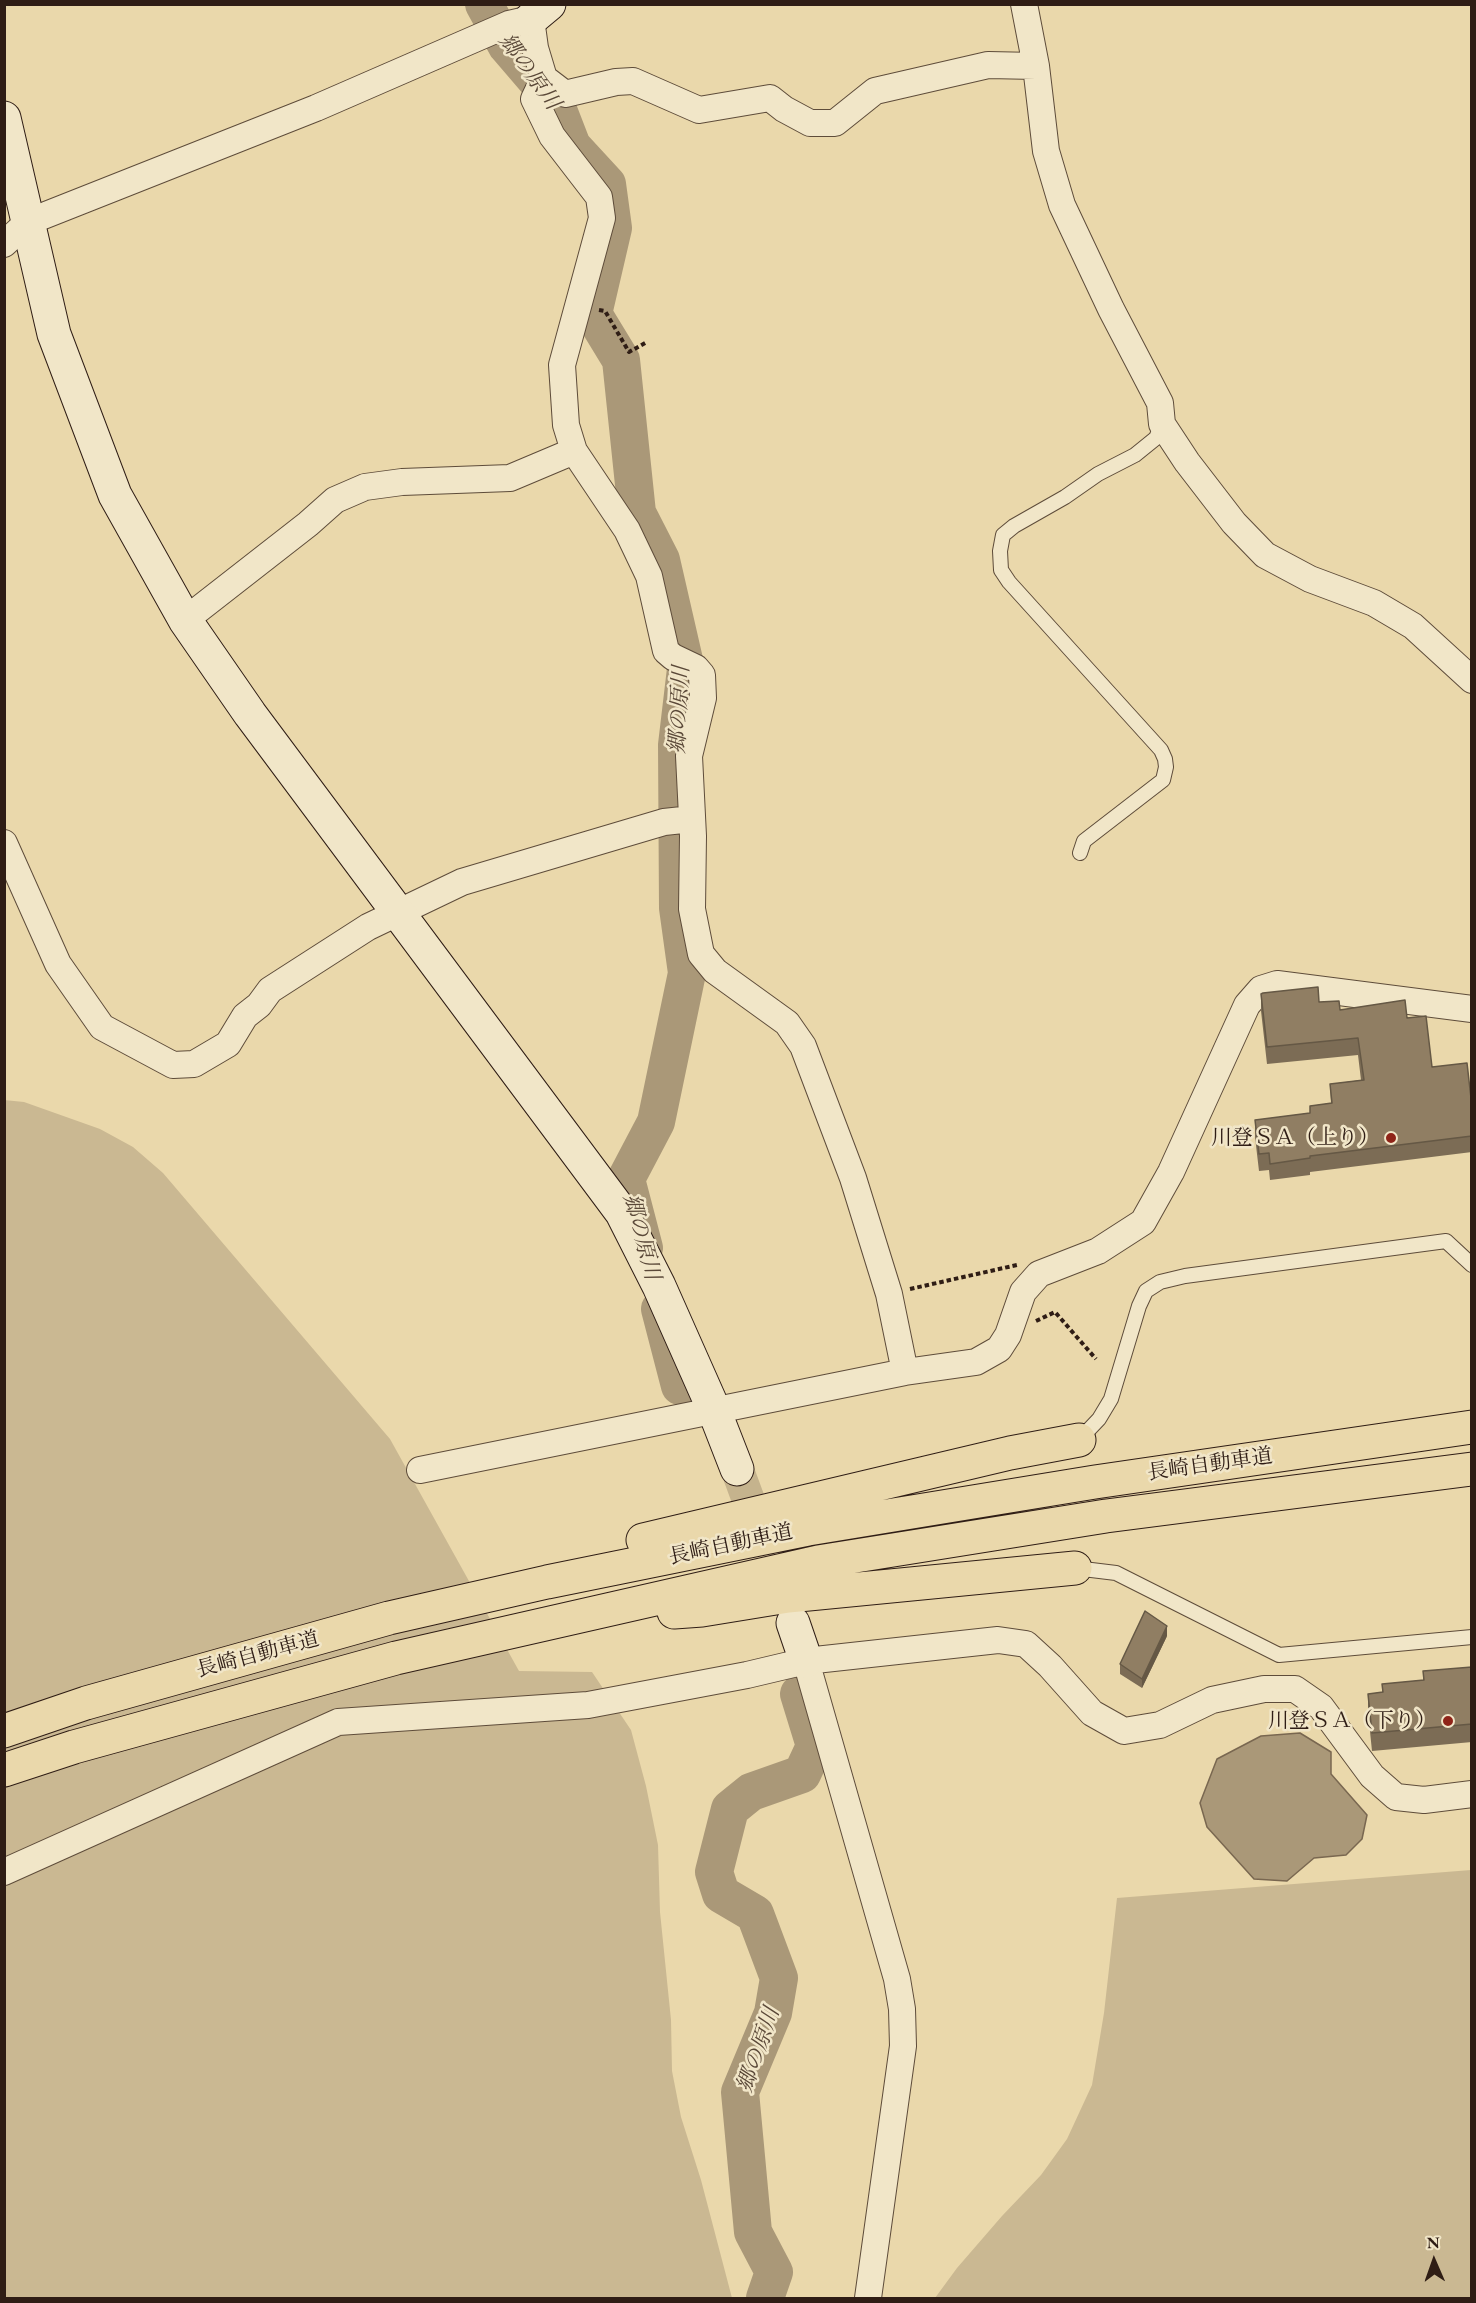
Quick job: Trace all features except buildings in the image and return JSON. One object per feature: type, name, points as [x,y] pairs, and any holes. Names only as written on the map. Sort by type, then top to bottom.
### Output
[{"type":"highway","name":"長崎自動車道","points":[[4,1731],[86,1703],[389,1618],[547,1582],[808,1528],[1107,1480],[1472,1427]]},
{"type":"highway","points":[[389,1618],[597,1551],[1010,1453],[1079,1440]]},
{"type":"highway","name":"長崎自動車道","points":[[4,1770],[74,1747],[396,1658],[818,1562],[1106,1516],[1472,1469]]},
{"type":"highway","points":[[557,1620],[702,1610],[788,1596],[1075,1568]]},
{"type":"street","points":[[1024,4],[1036,66],[1046,151],[1062,206],[1111,309],[1160,403],[1162,424],[1187,462],[1234,523],[1265,555],[1310,579],[1374,603],[1413,626],[1472,680]]},
{"type":"street","points":[[4,244],[28,222],[316,108],[529,16],[539,88],[552,136],[598,197],[602,218],[562,365],[566,425],[574,451],[627,530],[649,576],[666,651],[696,668],[702,675],[703,698],[689,756],[692,909],[701,954],[715,971],[787,1023],[803,1046],[854,1178],[889,1294],[905,1372]]},
{"type":"street","points":[[539,88],[565,94],[616,82],[633,81],[699,110],[770,98],[784,109],[810,123],[835,123],[875,91],[988,65],[1036,66]]},
{"type":"street","points":[[4,117],[54,334],[115,495],[185,620],[250,714],[622,1213],[659,1286],[714,1410],[737,1469]]},
{"type":"street","points":[[185,620],[308,524],[335,500],[365,487],[402,482],[510,478],[574,451]]},
{"type":"street","points":[[4,843],[58,964],[102,1027],[173,1065],[194,1064],[228,1044],[245,1016],[259,1005],[270,990],[368,927],[462,882],[664,822],[692,819]]},
{"type":"street","points":[[420,1470],[905,1372],[976,1362],[999,1349],[1008,1335],[1023,1292],[1039,1274],[1098,1251],[1143,1222],[1171,1172],[1247,1005],[1261,989],[1277,984],[1472,1009]]},
{"type":"street","points":[[794,1623],[897,1979],[902,2009],[903,2046],[868,2298]]},
{"type":"street","points":[[4,1872],[338,1722],[588,1705],[747,1675],[806,1661],[998,1640],[1026,1644],[1050,1666],[1092,1713],[1124,1731],[1160,1725],[1212,1700],[1264,1689],[1295,1689],[1321,1707],[1372,1776],[1396,1797],[1424,1800],[1472,1794]]},
{"type":"lane","points":[[1080,853],[1084,842],[1163,780],[1165,759],[1161,750],[1009,582],[1001,570],[1000,551],[1004,535],[1014,526],[1065,497],[1098,474],[1135,455],[1156,438],[1162,424]]},
{"type":"lane","points":[[1079,1440],[1099,1419],[1111,1399],[1139,1306],[1146,1291],[1160,1282],[1185,1276],[1446,1241],[1472,1265]]},
{"type":"lane","points":[[1075,1568],[1116,1573],[1279,1655],[1472,1637]]},
{"type":"path","points":[[605,311],[629,352],[647,342]]},
{"type":"path","points":[[889,1294],[1018,1264],[1039,1274]]},
{"type":"path","points":[[1008,1335],[1055,1312],[1096,1359]]},
{"type":"shaded area","points":[[4,1100],[24,1102],[100,1129],[133,1147],[163,1173],[390,1439],[519,1671],[592,1672],[631,1730],[646,1786],[658,1845],[660,1912],[671,2020],[672,2071],[681,2117],[701,2180],[732,2298],[5,2298]]},
{"type":"shaded area","points":[[1300,1733],[1331,1752],[1331,1774],[1367,1815],[1362,1839],[1346,1855],[1314,1858],[1287,1881],[1254,1879],[1207,1827],[1200,1803],[1217,1759],[1261,1736]]},
{"type":"shaded area","points":[[1471,1870],[1471,2298],[935,2298],[957,2268],[1041,2175],[1067,2139],[1092,2085],[1104,2013],[1117,1898]]},
{"type":"waterway","name":"郷の原川","points":[[484,4],[507,46],[555,102],[572,146],[607,184],[613,228],[593,314],[621,360],[637,513],[661,560],[686,669],[677,745],[678,908],[687,973],[656,1122],[626,1179],[644,1248]]},
{"type":"waterway","name":"郷の原川","points":[[660,1309],[680,1386]]},
{"type":"waterway","name":"郷の原川","points":[[765,2298],[774,2272],[753,2232],[740,2092],[773,2013],[779,1978],[755,1914],[721,1894],[714,1872],[730,1809],[751,1792],[802,1774],[815,1746],[799,1694]]},
{"type":"tunnel","points":[[737,1469],[785,1599]]},
{"type":"place","name":"川登ＳＡ（上り）","points":[[1391,1138]]},
{"type":"place","name":"川登ＳＡ（下り）","points":[[1448,1721]]}]
